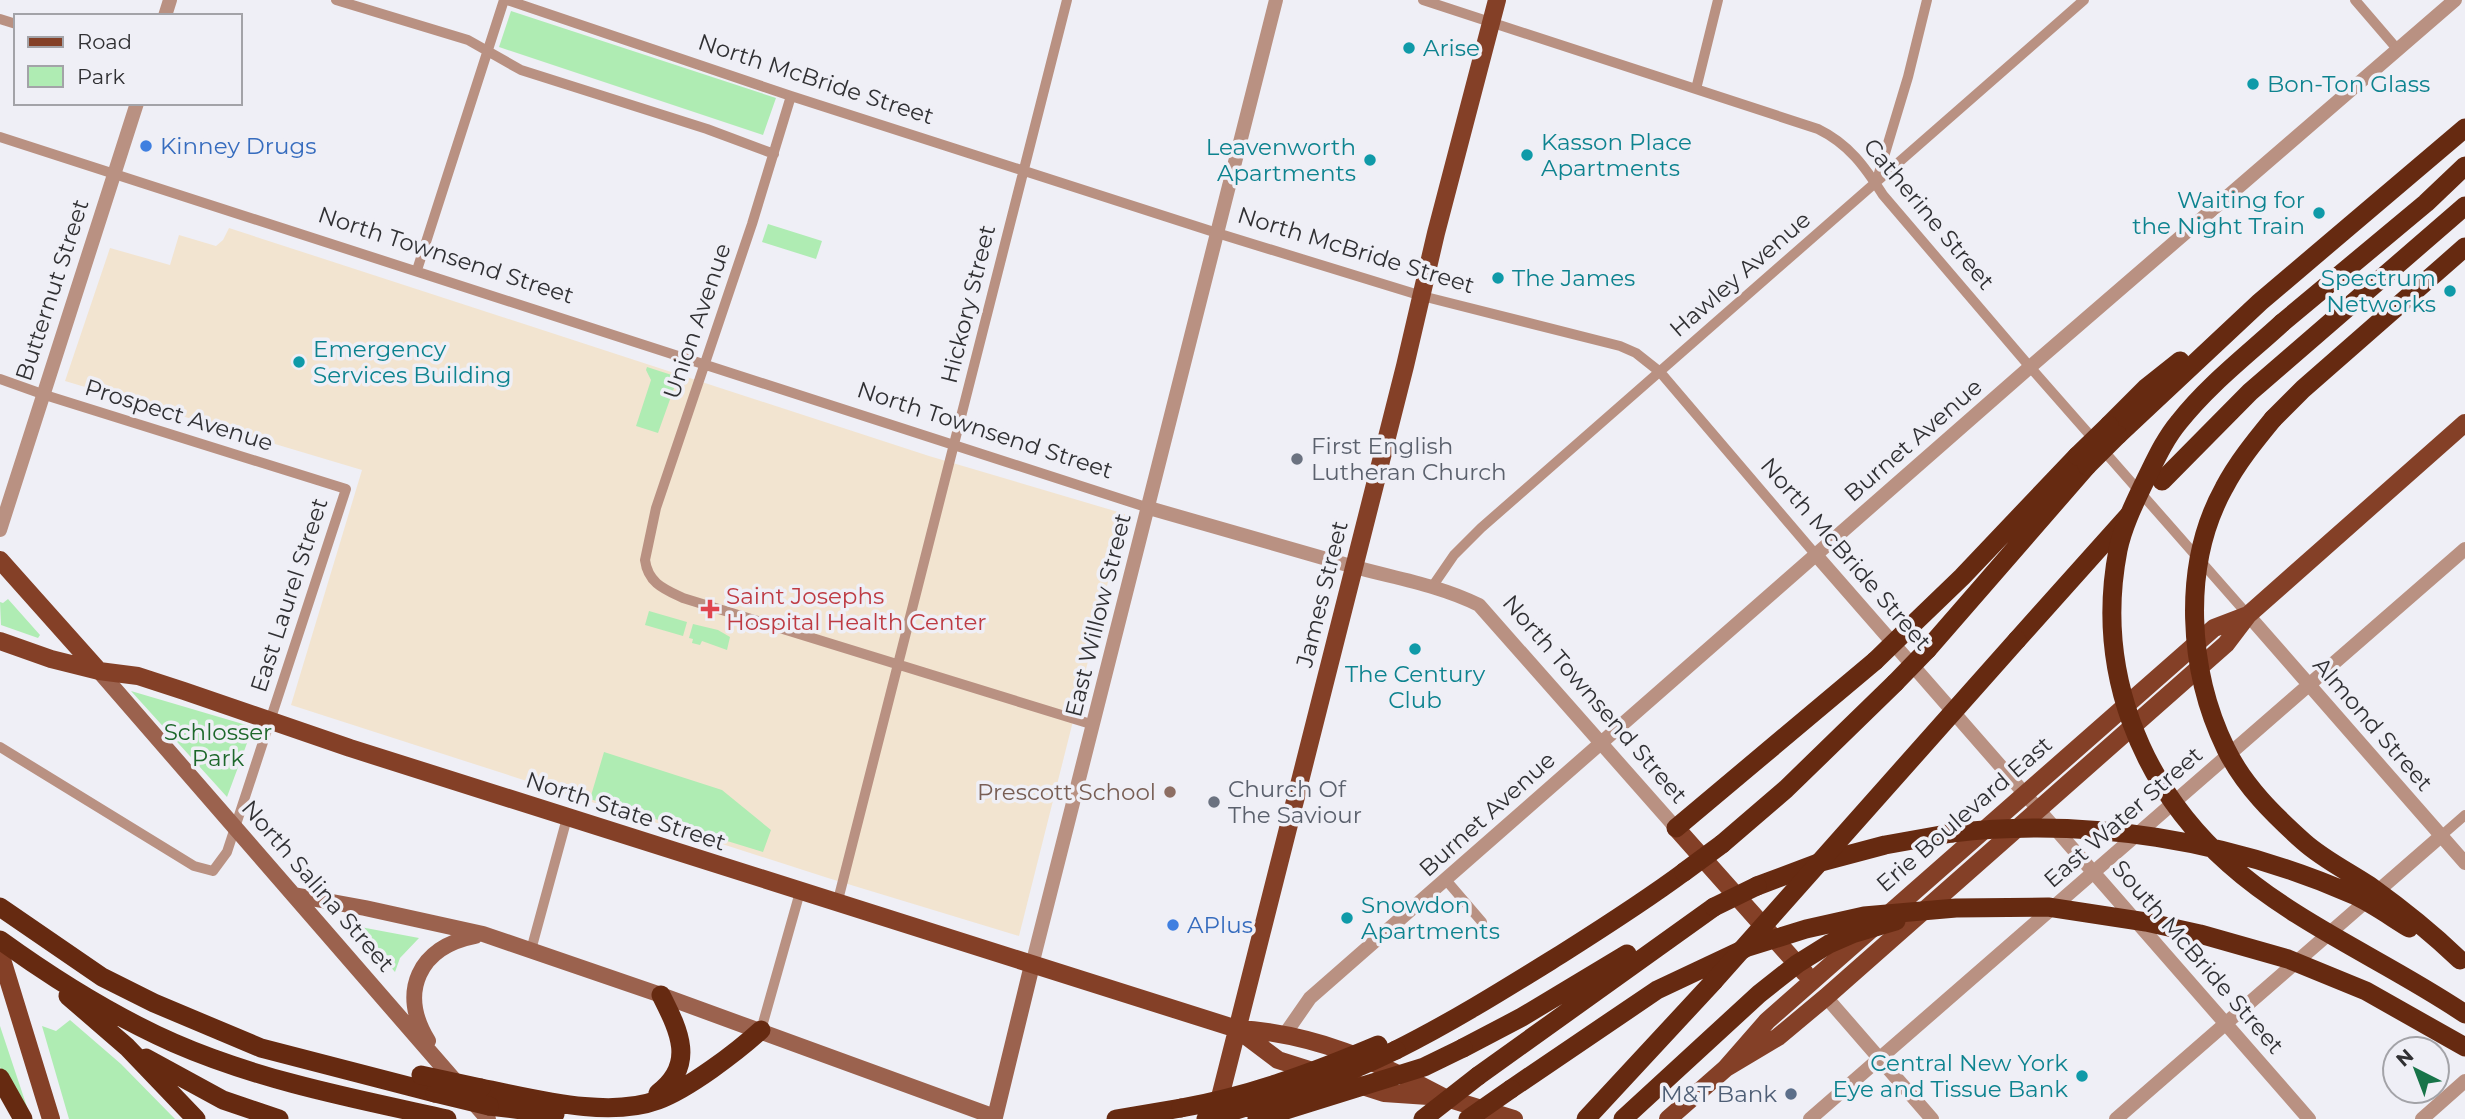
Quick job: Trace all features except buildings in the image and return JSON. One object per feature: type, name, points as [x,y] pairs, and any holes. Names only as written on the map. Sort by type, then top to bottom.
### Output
[{"type":"highway","points":[[1676,828],[1875,661],[2113,430],[2465,128]]},
{"type":"highway","points":[[2465,166],[2426,203],[2210,387],[2178,422],[2163,444],[2126,520],[2118,550],[2110,615],[2113,648],[2133,728],[2163,788],[2199,834],[2228,864],[2261,890],[2337,938],[2426,987],[2465,1014]]},
{"type":"highway","points":[[1586,1119],[1652,1050],[2128,516],[2250,392],[2465,206]]},
{"type":"highway","points":[[2463,961],[2400,908],[2306,844],[2247,783],[2226,750],[2206,695],[2196,641],[2194,610],[2201,549],[2222,490],[2238,464],[2273,419],[2303,388],[2465,247]]},
{"type":"highway","points":[[1116,1119],[1214,1102],[1268,1087],[1387,1047],[1455,1020],[1648,899],[1722,844],[1786,789],[1895,683],[1927,650],[2082,461]]},
{"type":"highway","points":[[1257,1119],[1424,1067],[1522,1017],[1633,950],[1757,886],[1821,862],[1885,845],[1952,833],[2036,828],[2116,832],[2241,854],[2355,896],[2463,961]]},
{"type":"highway","points":[[0,907],[102,977],[154,1003],[261,1048],[545,1119]]},
{"type":"highway","points":[[1423,1119],[1478,1076],[1714,907]]},
{"type":"highway","points":[[1468,1119],[1657,990],[1745,948],[1806,929],[1864,916],[1956,908],[2048,907],[2115,916],[2200,934],[2272,955],[2366,991],[2465,1047]]},
{"type":"highway","points":[[1623,1119],[1759,995],[1797,964],[1829,944],[1852,934],[1956,908]]},
{"type":"highway","points":[[3,947],[127,1047],[196,1119]]},
{"type":"highway","points":[[3,947],[74,990],[175,1043],[247,1069],[328,1093],[447,1119]]},
{"type":"highway","points":[[643,1103],[669,1083],[677,1071],[681,1055],[678,1030],[661,995]]},
{"type":"highway","points":[[486,1104],[608,1107],[658,1100],[743,1046],[761,1030]]},
{"type":"highway","points":[[127,1047],[223,1100],[279,1119]]},
{"type":"highway","points":[[1206,1119],[1310,1086],[1367,1064],[1387,1047]]},
{"type":"highway","points":[[1573,1119],[1652,1050]]},
{"type":"highway","points":[[291,1056],[421,1075],[486,1104],[601,1119]]},
{"type":"highway","points":[[0,1078],[23,1119]]},
{"type":"main road","name":"James Street","points":[[1214,1119],[1497,0]]},
{"type":"main road","name":"Erie Boulevard East","points":[[1727,1068],[1778,1037],[1826,997],[2227,644],[2248,615],[2465,423]]},
{"type":"main road","name":"North Salina Street","points":[[0,560],[445,1070],[486,1104]]},
{"type":"main road","name":"Erie Boulevard East","points":[[1668,1119],[1727,1068],[1767,1021],[2214,628],[2248,615]]},
{"type":"main road","name":"North State Street","points":[[0,641],[51,659],[99,671],[138,676],[350,748],[1237,1029],[1285,1034],[1362,1056],[1443,1097],[1514,1119]]},
{"type":"main road","name":"North Townsend Street","points":[[1676,828],[1826,997]]},
{"type":"main road","points":[[294,895],[483,934],[761,1030],[994,1118]]},
{"type":"main road","points":[[445,1070],[415,1014],[414,983],[420,970],[435,952],[456,940],[483,934]]},
{"type":"main road","points":[[3,947],[11,991],[51,1119]]},
{"type":"main road","name":"East Willow Street","points":[[994,1118],[1032,965]]},
{"type":"main road","name":"North State Street","points":[[1237,1029],[1278,1060],[1384,1093],[1443,1097]]},
{"type":"street","points":[[336,0],[468,40],[521,70],[774,153]]},
{"type":"street","points":[[416,270],[505,0]]},
{"type":"street","name":"North McBride Street","points":[[505,0],[791,96],[1217,233],[1422,296],[1636,352],[1660,372],[2024,794]]},
{"type":"street","name":"Hickory Street","points":[[837,904],[1067,0]]},
{"type":"street","name":"East Willow Street","points":[[1032,965],[1276,0]]},
{"type":"street","name":"Catherine Street","points":[[1423,0],[1818,129],[1846,146],[1864,165],[1883,195],[2030,367],[2248,615]]},
{"type":"street","points":[[1696,89],[1718,0]]},
{"type":"street","points":[[1875,183],[1908,77],[1927,0]]},
{"type":"street","name":"Hawley Avenue","points":[[1432,587],[1454,555],[1480,528],[2084,0]]},
{"type":"street","points":[[2355,0],[2398,50]]},
{"type":"street","name":"Burnet Avenue","points":[[1285,1034],[1310,998],[2030,367],[2455,0]]},
{"type":"street","name":"Union Avenue","points":[[791,96],[752,225],[656,508],[645,560],[646,568],[654,581],[683,598],[899,666]]},
{"type":"street","name":"Butternut Street","points":[[0,530],[136,105]]},
{"type":"street","name":"North Townsend Street","points":[[0,136],[1149,508],[1461,596],[1479,605],[1676,828]]},
{"type":"street","name":"Prospect Avenue","points":[[0,379],[346,489]]},
{"type":"street","name":"East Laurel Street","points":[[0,747],[194,866],[213,871],[227,852],[346,489]]},
{"type":"street","name":"East Water Street","points":[[1810,1119],[2465,549]]},
{"type":"street","name":"Almond Street","points":[[2248,615],[2465,863]]},
{"type":"street","points":[[899,666],[1094,725]]},
{"type":"street","name":"South McBride Street","points":[[2024,794],[2309,1119]]},
{"type":"street","points":[[2116,1119],[2465,815]]},
{"type":"street","points":[[531,950],[568,818]]},
{"type":"street","points":[[1446,880],[1482,922]]},
{"type":"street","points":[[761,1030],[800,892]]},
{"type":"street","points":[[1826,997],[1932,1119]]},
{"type":"street","points":[[2422,1119],[2465,1081]]},
{"type":"shaded area","name":"Saint Josephs Hospital Health Center","points":[[229,228],[929,456],[1125,514],[1019,936],[828,878],[291,705],[362,470],[65,381],[110,248],[170,265],[179,235],[216,246],[223,240]]},
{"type":"green space","points":[[511,11],[776,98],[763,135],[499,47]]},
{"type":"green space","points":[[768,224],[822,241],[816,259],[762,242]]},
{"type":"green space","points":[[647,367],[678,377],[658,433],[636,426],[651,380]]},
{"type":"green space","points":[[8,599],[40,635],[38,638],[1,625],[0,602]]},
{"type":"green space","points":[[649,611],[687,622],[683,636],[645,625]]},
{"type":"green space","points":[[693,624],[718,630],[730,637],[727,650],[702,641],[700,645],[692,643],[693,639],[689,638]]},
{"type":"green space","name":"Schlosser Park","points":[[131,691],[253,727],[227,797]]},
{"type":"green space","points":[[604,752],[722,790],[771,830],[763,852],[590,799]]},
{"type":"green space","points":[[355,926],[419,938],[400,958],[395,972]]},
{"type":"green space","points":[[70,1020],[121,1064],[175,1119],[69,1119],[42,1026],[56,1031]]},
{"type":"green space","points":[[0,1026],[31,1119],[28,1119],[0,1067]]},
{"type":"place","name":"Arise","points":[[1409,48]]},
{"type":"place","name":"Bon-Ton Glass","points":[[2253,84]]},
{"type":"place","name":"Kinney Drugs","points":[[146,146]]},
{"type":"place","name":"Kasson Place Apartments","points":[[1527,155]]},
{"type":"place","name":"Leavenworth Apartments","points":[[1370,160]]},
{"type":"place","name":"Waiting for the Night Train","points":[[2319,213]]},
{"type":"place","name":"The James","points":[[1498,278]]},
{"type":"place","name":"Spectrum Networks","points":[[2450,291]]},
{"type":"place","name":"Emergency Services Building","points":[[299,362]]},
{"type":"place","name":"First English Lutheran Church","points":[[1297,459]]},
{"type":"place","name":"Saint Josephs Hospital Health Center","points":[[710,609]]},
{"type":"place","name":"The Century Club","points":[[1415,649]]},
{"type":"place","name":"Prescott School","points":[[1170,792]]},
{"type":"place","name":"Church Of The Saviour","points":[[1214,802]]},
{"type":"place","name":"Snowdon Apartments","points":[[1347,918]]},
{"type":"place","name":"APlus","points":[[1173,925]]},
{"type":"place","name":"Central New York Eye and Tissue Bank","points":[[2082,1076]]},
{"type":"place","name":"M&T Bank","points":[[1791,1094]]}]
